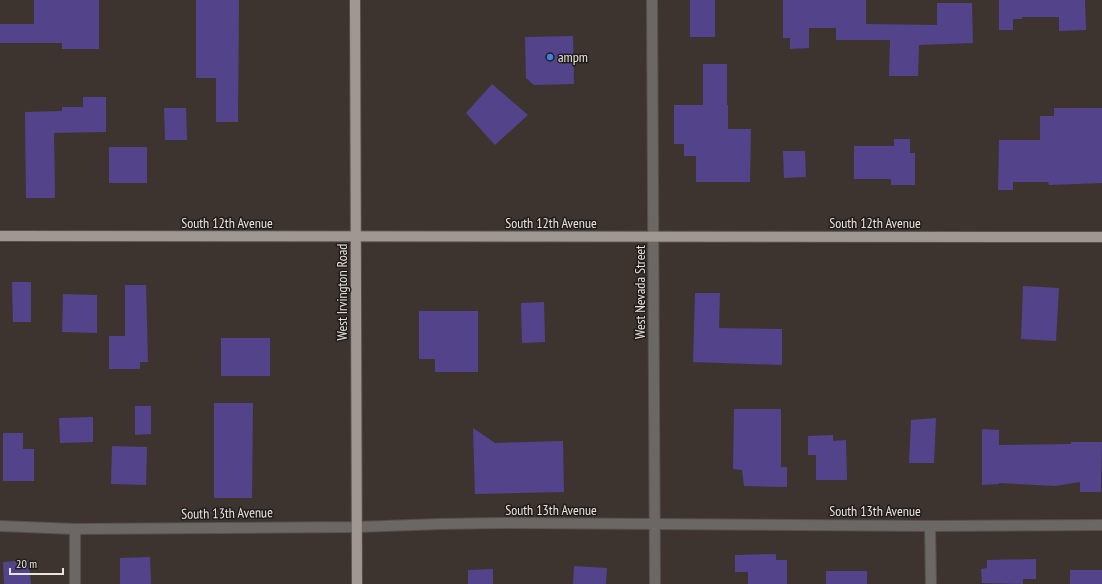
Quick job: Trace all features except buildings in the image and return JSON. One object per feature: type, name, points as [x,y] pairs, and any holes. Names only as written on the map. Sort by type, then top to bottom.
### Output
[{"type":"main road","name":"West Irvington Road","points":[[355,0],[357,584]]},
{"type":"main road","name":"South 12th Avenue","points":[[0,236],[1102,237]]},
{"type":"street","name":"West Nevada Street","points":[[652,0],[655,584]]},
{"type":"street","name":"South 13th Avenue","points":[[0,526],[75,528],[440,524],[930,526],[1102,525]]},
{"type":"street","points":[[930,526],[931,584]]},
{"type":"street","points":[[75,528],[75,584]]},
{"type":"place","name":"ampm","points":[[550,57]]}]
